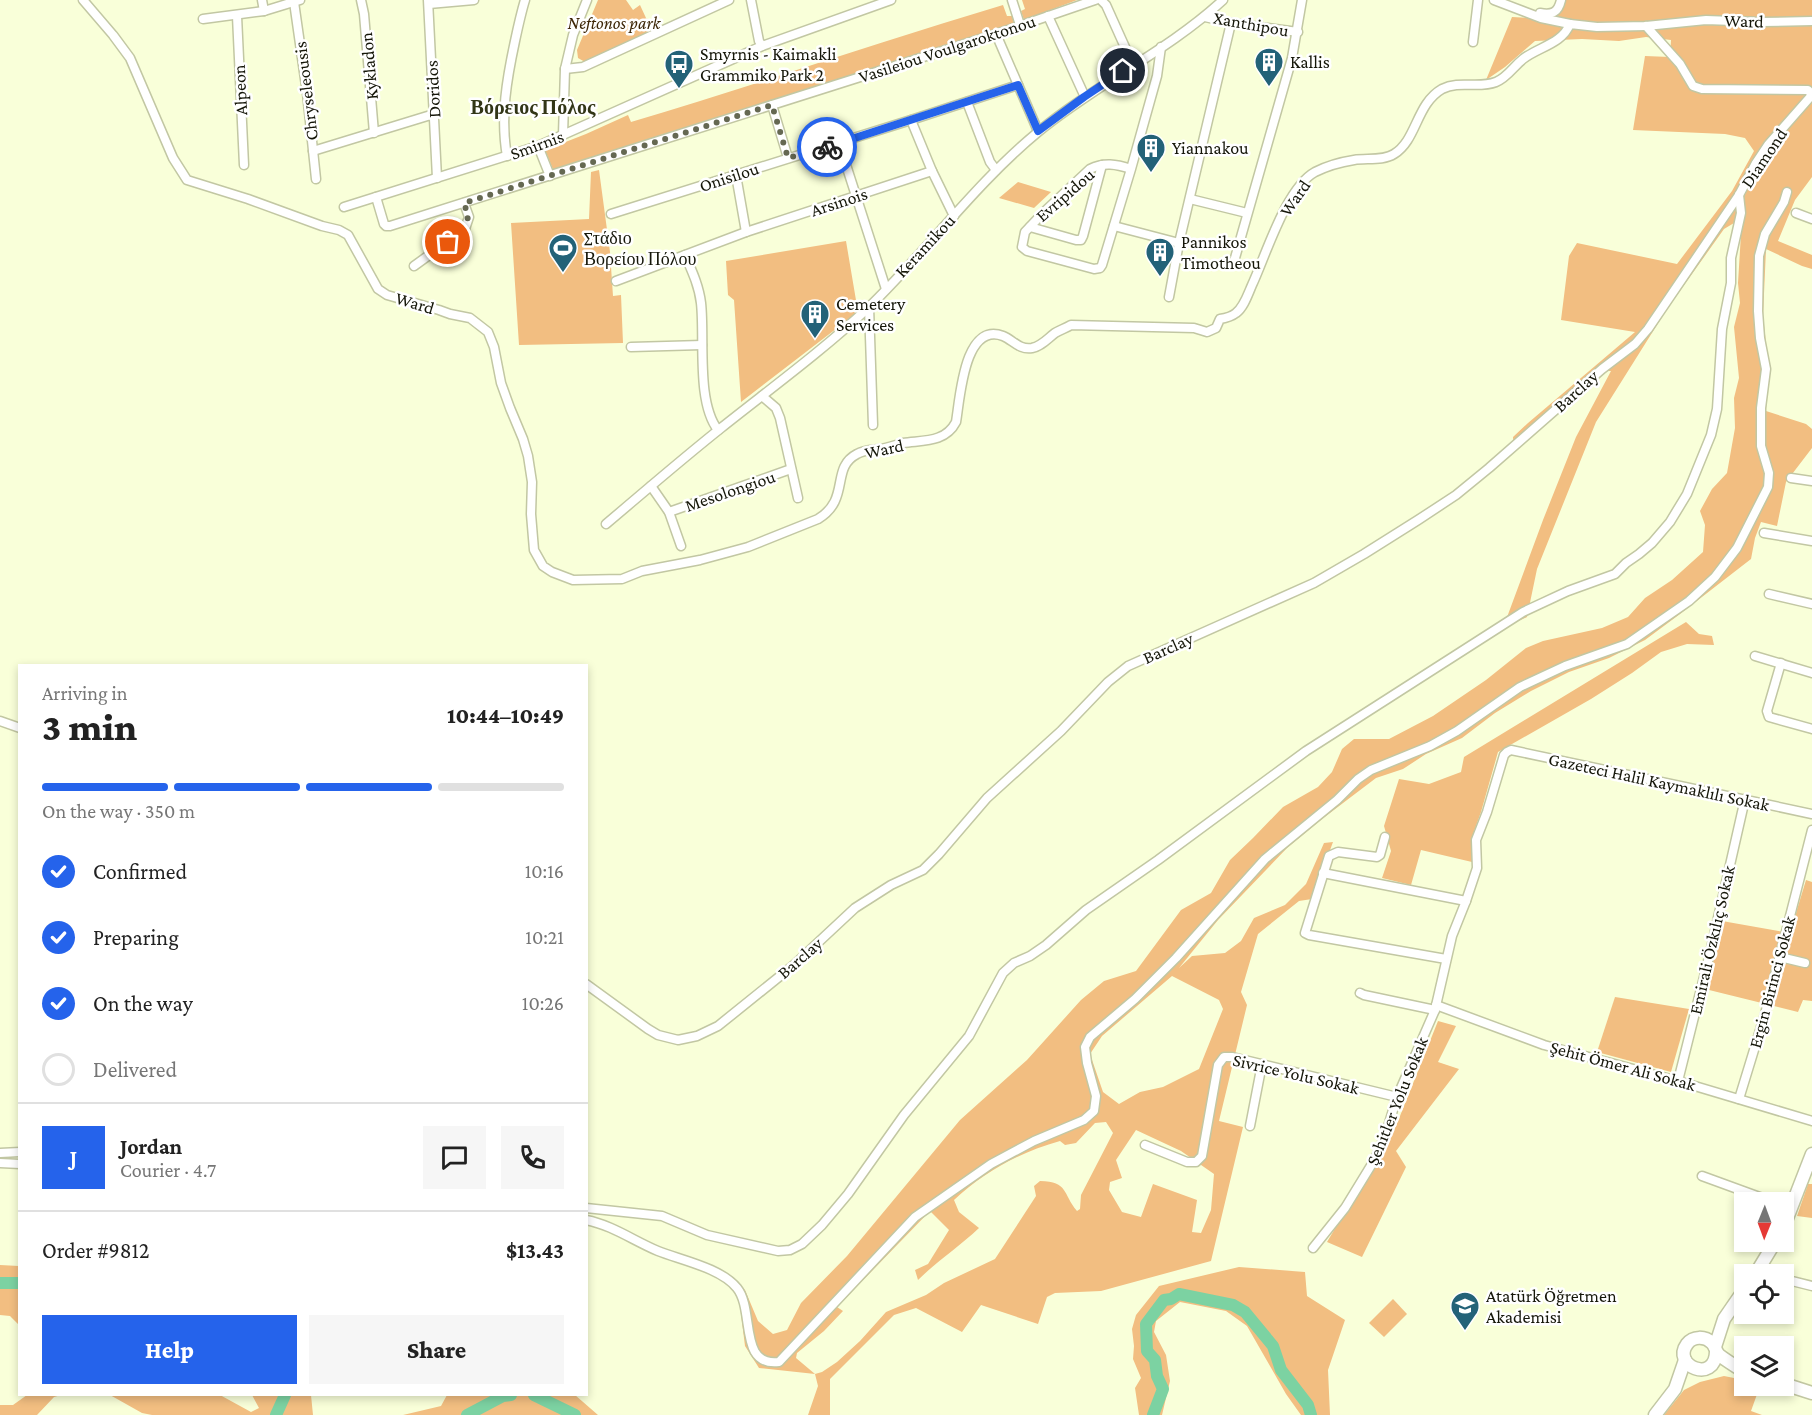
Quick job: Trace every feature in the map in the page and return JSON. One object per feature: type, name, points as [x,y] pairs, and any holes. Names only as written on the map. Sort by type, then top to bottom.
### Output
[{"type":"main road","points":[[1794,1192],[1812,1154]]},
{"type":"main road","points":[[1655,1415],[1675,1389],[1680,1378],[1686,1344],[1699,1338],[1724,1319],[1734,1304]]},
{"type":"main road","points":[[1675,1389],[1714,1362],[1724,1319]]},
{"type":"main road","points":[[1699,1338],[1708,1340],[1715,1350],[1734,1364]]},
{"type":"main road","points":[[1685,1360],[1692,1368],[1734,1371]]},
{"type":"main road","points":[[1794,1387],[1812,1393]]},
{"type":"street","name":"Ward","points":[[83,0],[130,58],[173,158],[187,180],[339,230],[348,235],[378,289],[387,295],[470,318],[488,332],[494,348],[501,383],[528,456],[532,483],[531,514],[534,550],[543,566],[552,572],[573,580],[585,581],[622,579],[642,571],[748,547],[828,513],[837,498],[843,468],[859,452],[888,448],[903,443],[927,442],[948,433],[953,428],[969,356],[977,342],[987,335],[1002,335],[1024,349],[1043,344],[1055,333],[1071,325],[1194,328],[1207,332],[1215,328],[1220,319],[1230,317],[1240,309],[1287,204],[1306,178],[1339,163],[1386,158],[1396,153],[1404,145],[1426,102],[1433,96],[1454,84],[1496,82],[1507,75],[1524,58],[1556,40],[1567,31],[1570,24],[1597,27],[1647,26],[1706,20],[1812,21]]},
{"type":"street","points":[[262,0],[264,11]]},
{"type":"street","name":"Kykladon","points":[[361,0],[374,133]]},
{"type":"street","points":[[428,2],[474,0]]},
{"type":"street","points":[[507,156],[504,143],[504,112],[508,76],[525,1],[514,0]]},
{"type":"street","points":[[562,135],[565,69],[573,35],[587,0]]},
{"type":"street","points":[[565,69],[583,66],[729,0]]},
{"type":"street","points":[[751,0],[762,46]]},
{"type":"street","name":"Smirnis","points":[[344,207],[538,146],[762,46],[891,0]]},
{"type":"street","points":[[1012,0],[1020,25]]},
{"type":"street","name":"Vasileiou Voulgaroktonou","points":[[376,197],[386,226],[996,34],[1095,0]]},
{"type":"street","points":[[1101,0],[1106,5],[1133,65]]},
{"type":"street","name":"Keramikou","points":[[606,524],[718,430],[830,342],[869,307],[996,170],[1038,131],[1084,97],[1205,16],[1222,0]]},
{"type":"street","points":[[1233,265],[1292,58],[1302,0]]},
{"type":"street","points":[[1473,42],[1478,0]]},
{"type":"street","points":[[1494,0],[1535,16],[1570,24]]},
{"type":"street","points":[[1535,16],[1554,13],[1559,8],[1561,0]]},
{"type":"street","points":[[203,19],[264,11],[297,1]]},
{"type":"street","name":"Chryseleousis","points":[[297,1],[316,179]]},
{"type":"street","name":"Doridos","points":[[428,2],[436,178]]},
{"type":"street","name":"Alpeon","points":[[237,15],[244,165]]},
{"type":"street","points":[[1048,16],[1084,97]]},
{"type":"street","name":"Xanthipou","points":[[1205,16],[1231,23],[1298,32]]},
{"type":"street","points":[[1169,297],[1179,243],[1231,23]]},
{"type":"street","points":[[1647,26],[1680,64],[1693,86],[1702,89],[1808,90],[1812,95]]},
{"type":"street","points":[[996,34],[1038,131]]},
{"type":"street","name":"Evripidou","points":[[1131,169],[1102,165],[1086,172],[1025,232],[1022,242],[1024,250],[1097,269],[1102,266],[1131,169],[1156,76],[1161,47]]},
{"type":"street","name":"Onisilou","points":[[611,214],[1018,85]]},
{"type":"street","name":"Diamond","points":[[1739,195],[1768,145],[1812,95]]},
{"type":"street","points":[[967,102],[990,162],[996,170]]},
{"type":"street","points":[[772,105],[788,158]]},
{"type":"street","points":[[313,151],[434,114]]},
{"type":"street","points":[[911,120],[954,216]]},
{"type":"street","points":[[839,143],[886,289]]},
{"type":"street","points":[[538,146],[550,176]]},
{"type":"street","name":"Evripidou","points":[[1030,227],[1081,240],[1102,165]]},
{"type":"street","name":"Arsinois","points":[[616,281],[746,232],[932,171]]},
{"type":"street","points":[[736,175],[746,232]]},
{"type":"street","points":[[588,1220],[599,1223],[658,1251],[696,1263],[731,1281],[739,1290],[742,1298],[754,1351],[768,1363],[780,1362],[915,1217],[991,1164],[1034,1141],[1084,1120],[1094,1111],[1096,1104],[1085,1047],[1090,1037],[1135,999],[1168,966],[1265,859],[1371,770],[1430,746],[1457,731],[1520,687],[1565,666],[1627,644],[1689,601],[1715,576],[1737,548],[1768,487],[1769,473],[1761,446],[1761,408],[1766,369],[1758,311],[1759,256],[1765,234],[1784,202],[1787,192]]},
{"type":"street","points":[[588,1208],[662,1216],[707,1235],[778,1251],[790,1250],[802,1244],[822,1225],[848,1194],[904,1115],[969,1036],[1003,973],[1014,963],[1046,945],[1086,910],[1306,751],[1523,612],[1569,591],[1615,574],[1652,543],[1670,522],[1687,494],[1711,435],[1717,409],[1722,328],[1731,283],[1731,258],[1741,213],[1739,195]]},
{"type":"street","name":"Barclay","points":[[588,985],[658,1035],[678,1040],[697,1036],[718,1026],[795,964],[855,908],[891,885],[923,870],[987,798],[1061,731],[1108,682],[1128,666],[1314,583],[1456,495],[1532,432],[1602,369],[1635,344],[1648,329],[1739,195]]},
{"type":"street","points":[[1190,199],[1246,213]]},
{"type":"street","points":[[414,266],[465,229],[469,217],[464,203]]},
{"type":"street","points":[[1796,213],[1812,219]]},
{"type":"street","points":[[1114,226],[1179,243]]},
{"type":"street","points":[[685,255],[699,294],[707,405],[718,430]]},
{"type":"street","points":[[869,307],[873,425]]},
{"type":"street","points":[[631,347],[702,345]]},
{"type":"street","points":[[762,396],[776,408],[780,418],[798,498]]},
{"type":"street","name":"Mesolongiou","points":[[669,512],[791,469]]},
{"type":"street","points":[[1791,478],[1812,481]]},
{"type":"street","points":[[651,486],[669,512],[681,546]]},
{"type":"street","points":[[1764,533],[1812,541]]},
{"type":"street","points":[[1770,594],[1812,604]]},
{"type":"street","points":[[1755,656],[1812,673]]},
{"type":"street","points":[[1781,663],[1767,711],[1769,717],[1812,729]]},
{"type":"street","points":[[0,721],[18,727]]},
{"type":"street","name":"Gazeteci Halil Kaymaklılı Sokak","points":[[1507,752],[1511,750],[1812,814]]},
{"type":"street","name":"Şehitler Yolu Sokak","points":[[1313,1248],[1345,1208],[1375,1159],[1386,1133],[1396,1097],[1435,1008],[1452,936],[1477,868],[1476,840],[1504,755],[1507,752]]},
{"type":"street","name":"Emirali Özkılıç Sokak","points":[[1678,1081],[1745,799]]},
{"type":"street","name":"Ergin Birinci Sokak","points":[[1739,1099],[1765,1014],[1812,830]]},
{"type":"street","points":[[1385,837],[1380,855],[1377,857],[1338,852],[1329,856],[1305,933],[1446,959]]},
{"type":"street","points":[[1323,873],[1466,901]]},
{"type":"street","points":[[1780,957],[1804,963]]},
{"type":"street","name":"Şehit Ömer Ali Sokak","points":[[1360,993],[1435,1008],[1495,1025],[1544,1045],[1678,1081],[1812,1121]]},
{"type":"street","name":"Sivrice Yolu Sokak","points":[[1145,1145],[1187,1162],[1196,1162],[1202,1156],[1218,1065],[1224,1057],[1232,1057],[1396,1097]]},
{"type":"street","points":[[1250,1126],[1262,1064]]},
{"type":"street","points":[[0,1153],[18,1152]]},
{"type":"street","points":[[0,1163],[18,1164]]},
{"type":"street","points":[[1702,1176],[1746,1192]]},
{"type":"street","points":[[1794,1282],[1812,1286]]},
{"type":"green space","name":"Neftonos park","points":[[598,0],[626,0],[633,10],[640,5],[652,31],[585,62],[578,58],[577,50]]},
{"type":"green space","points":[[1022,0],[1077,0],[1024,20],[1021,11],[1025,9]]},
{"type":"green space","points":[[1565,0],[1812,0],[1812,177],[1795,200],[1778,241],[1812,255],[1812,269],[1766,249],[1763,316],[1768,361],[1766,411],[1806,424],[1812,429],[1812,448],[1786,482],[1777,526],[1761,522],[1751,559],[1645,640],[1609,658],[1569,672],[1531,691],[1495,713],[1462,738],[1426,754],[1403,769],[1376,778],[1287,848],[1218,920],[1179,968],[1192,956],[1225,953],[1241,941],[1254,918],[1285,905],[1306,884],[1324,843],[1333,842],[1312,899],[1299,901],[1258,934],[1241,992],[1247,1005],[1219,1121],[1243,1127],[1211,1261],[1101,1291],[1055,1293],[1047,1297],[1038,1324],[981,1305],[962,1332],[916,1308],[894,1315],[830,1379],[830,1415],[808,1415],[818,1386],[815,1374],[759,1368],[745,1346],[737,1282],[745,1290],[758,1321],[773,1334],[787,1330],[801,1303],[847,1256],[960,1120],[1027,1060],[1081,1000],[1104,981],[1136,971],[1181,910],[1211,893],[1230,860],[1283,807],[1318,787],[1332,772],[1342,749],[1354,739],[1389,739],[1433,716],[1486,680],[1526,648],[1543,641],[1602,628],[1628,617],[1645,598],[1672,580],[1703,552],[1705,525],[1700,511],[1712,489],[1727,473],[1735,428],[1734,398],[1739,378],[1734,327],[1740,303],[1738,283],[1744,217],[1724,229],[1667,309],[1596,422],[1537,569],[1527,617],[1503,628],[1576,437],[1611,371],[1603,371],[1514,451],[1513,437],[1635,332],[1561,320],[1569,256],[1577,243],[1677,264],[1732,191],[1754,151],[1745,138],[1725,134],[1633,130],[1645,56],[1670,57],[1671,40],[1646,37],[1619,41],[1582,39],[1535,41],[1486,80],[1512,17],[1556,19]],"holes":[[[1172,976],[1219,1000],[1223,1009],[1199,1069],[1163,1087],[1140,1092],[1119,1104],[1103,1092],[1090,1054],[1102,1036]],[[1106,1122],[1113,1133],[1081,1195],[1080,1209],[1077,1211],[1060,1186],[1040,1181],[1034,1186],[1036,1196],[995,1259],[944,1283],[926,1295],[886,1312],[860,1341],[822,1372],[815,1374],[796,1358],[797,1353],[824,1331],[843,1311],[837,1307],[930,1211],[949,1230],[928,1264],[915,1270],[918,1280],[979,1228],[959,1212],[954,1200],[1003,1164],[1060,1141],[1065,1145],[1076,1143],[1095,1123]],[[1136,1130],[1181,1151],[1214,1174],[1211,1210],[1201,1233],[1192,1232],[1197,1200],[1153,1184],[1141,1217],[1122,1212],[1109,1190],[1110,1182],[1122,1178],[1116,1160]]]},
{"type":"green space","points":[[1003,5],[1007,16],[1013,16],[1015,24],[554,172],[545,150],[628,115],[631,122]]},
{"type":"green space","name":"Στάδιο Βορείου Πόλου","points":[[599,170],[610,252],[613,296],[621,295],[623,343],[519,345],[511,223],[589,219],[591,172]]},
{"type":"green space","points":[[1018,182],[1051,192],[1034,208],[999,198]]},
{"type":"green space","points":[[846,241],[858,312],[741,402],[734,300],[728,295],[726,261]]},
{"type":"green space","points":[[1686,622],[1699,634],[1712,636],[1714,645],[1687,644],[1661,652],[1591,699],[1498,752],[1471,840],[1472,862],[1421,850],[1411,885],[1382,878],[1391,851],[1384,826],[1399,779],[1429,784],[1461,772],[1464,757]]},
{"type":"green space","points":[[1806,880],[1812,882],[1812,1001],[1803,1000],[1798,1012],[1705,989],[1722,921],[1790,933]]},
{"type":"green space","points":[[1615,997],[1689,1009],[1671,1072],[1597,1052]]},
{"type":"green space","points":[[1438,1021],[1456,1026],[1438,1062],[1459,1069],[1396,1151],[1406,1167],[1362,1257],[1327,1242],[1396,1126]]},
{"type":"green space","points":[[1808,1184],[1812,1184],[1812,1218],[1797,1216]]},
{"type":"green space","points":[[0,1265],[18,1266],[18,1324],[10,1316],[0,1315]]},
{"type":"green space","points":[[1239,1267],[1305,1272],[1307,1296],[1345,1320],[1328,1370],[1330,1415],[1301,1415],[1286,1394],[1247,1326],[1226,1311],[1180,1302],[1156,1321],[1154,1332],[1166,1355],[1170,1381],[1162,1415],[1139,1415],[1135,1388],[1141,1378],[1133,1359],[1132,1329],[1136,1315],[1159,1286]]},
{"type":"green space","points":[[1393,1299],[1407,1314],[1384,1337],[1369,1323]]},
{"type":"green space","points":[[1724,1376],[1734,1378],[1734,1396],[1756,1396],[1751,1411],[1762,1415],[1664,1415],[1684,1390],[1700,1382]]},
{"type":"green space","points":[[26,1396],[58,1396],[37,1415],[0,1415],[0,1405],[13,1405]]},
{"type":"green space","points":[[112,1396],[222,1396],[251,1412],[259,1408],[253,1396],[311,1396],[313,1415],[152,1415],[142,1413]]},
{"type":"green space","points":[[446,1396],[576,1396],[598,1415],[403,1415],[441,1406]]},
{"type":"waterway","points":[[0,1283],[18,1283]]},
{"type":"waterway","points":[[1153,1415],[1163,1389],[1157,1376],[1155,1360],[1147,1351],[1146,1324],[1164,1300],[1179,1294],[1233,1305],[1245,1312],[1273,1346],[1281,1370],[1308,1405],[1311,1415]]},
{"type":"waterway","points":[[276,1415],[285,1396]]},
{"type":"waterway","points":[[467,1415],[503,1396]]},
{"type":"waterway","points":[[536,1396],[575,1415]]},
{"type":"way so far","points":[[448,242],[465,229],[469,217],[464,203],[772,105],[788,158],[827,147]]},
{"type":"place","name":"Kallis","points":[[1269,88]]},
{"type":"place","name":"Smyrnis - Kaimakli Grammiko Park 2","points":[[679,90]]},
{"type":"place","name":"Yiannakou","points":[[1151,174]]},
{"type":"place","name":"Στάδιο Βορείου Πόλου","points":[[563,274]]},
{"type":"place","name":"Pannikos Timotheou","points":[[1160,278]]},
{"type":"place","name":"Cemetery Services","points":[[815,340]]},
{"type":"place","name":"Atatürk Öğretmen Akademisi","points":[[1465,1332]]},
{"type":"district","name":"Βόρειος Πόλος","points":[[533,107]]},
{"type":"route","points":[[827,147],[1018,85],[1038,131],[1123,71]]}]
